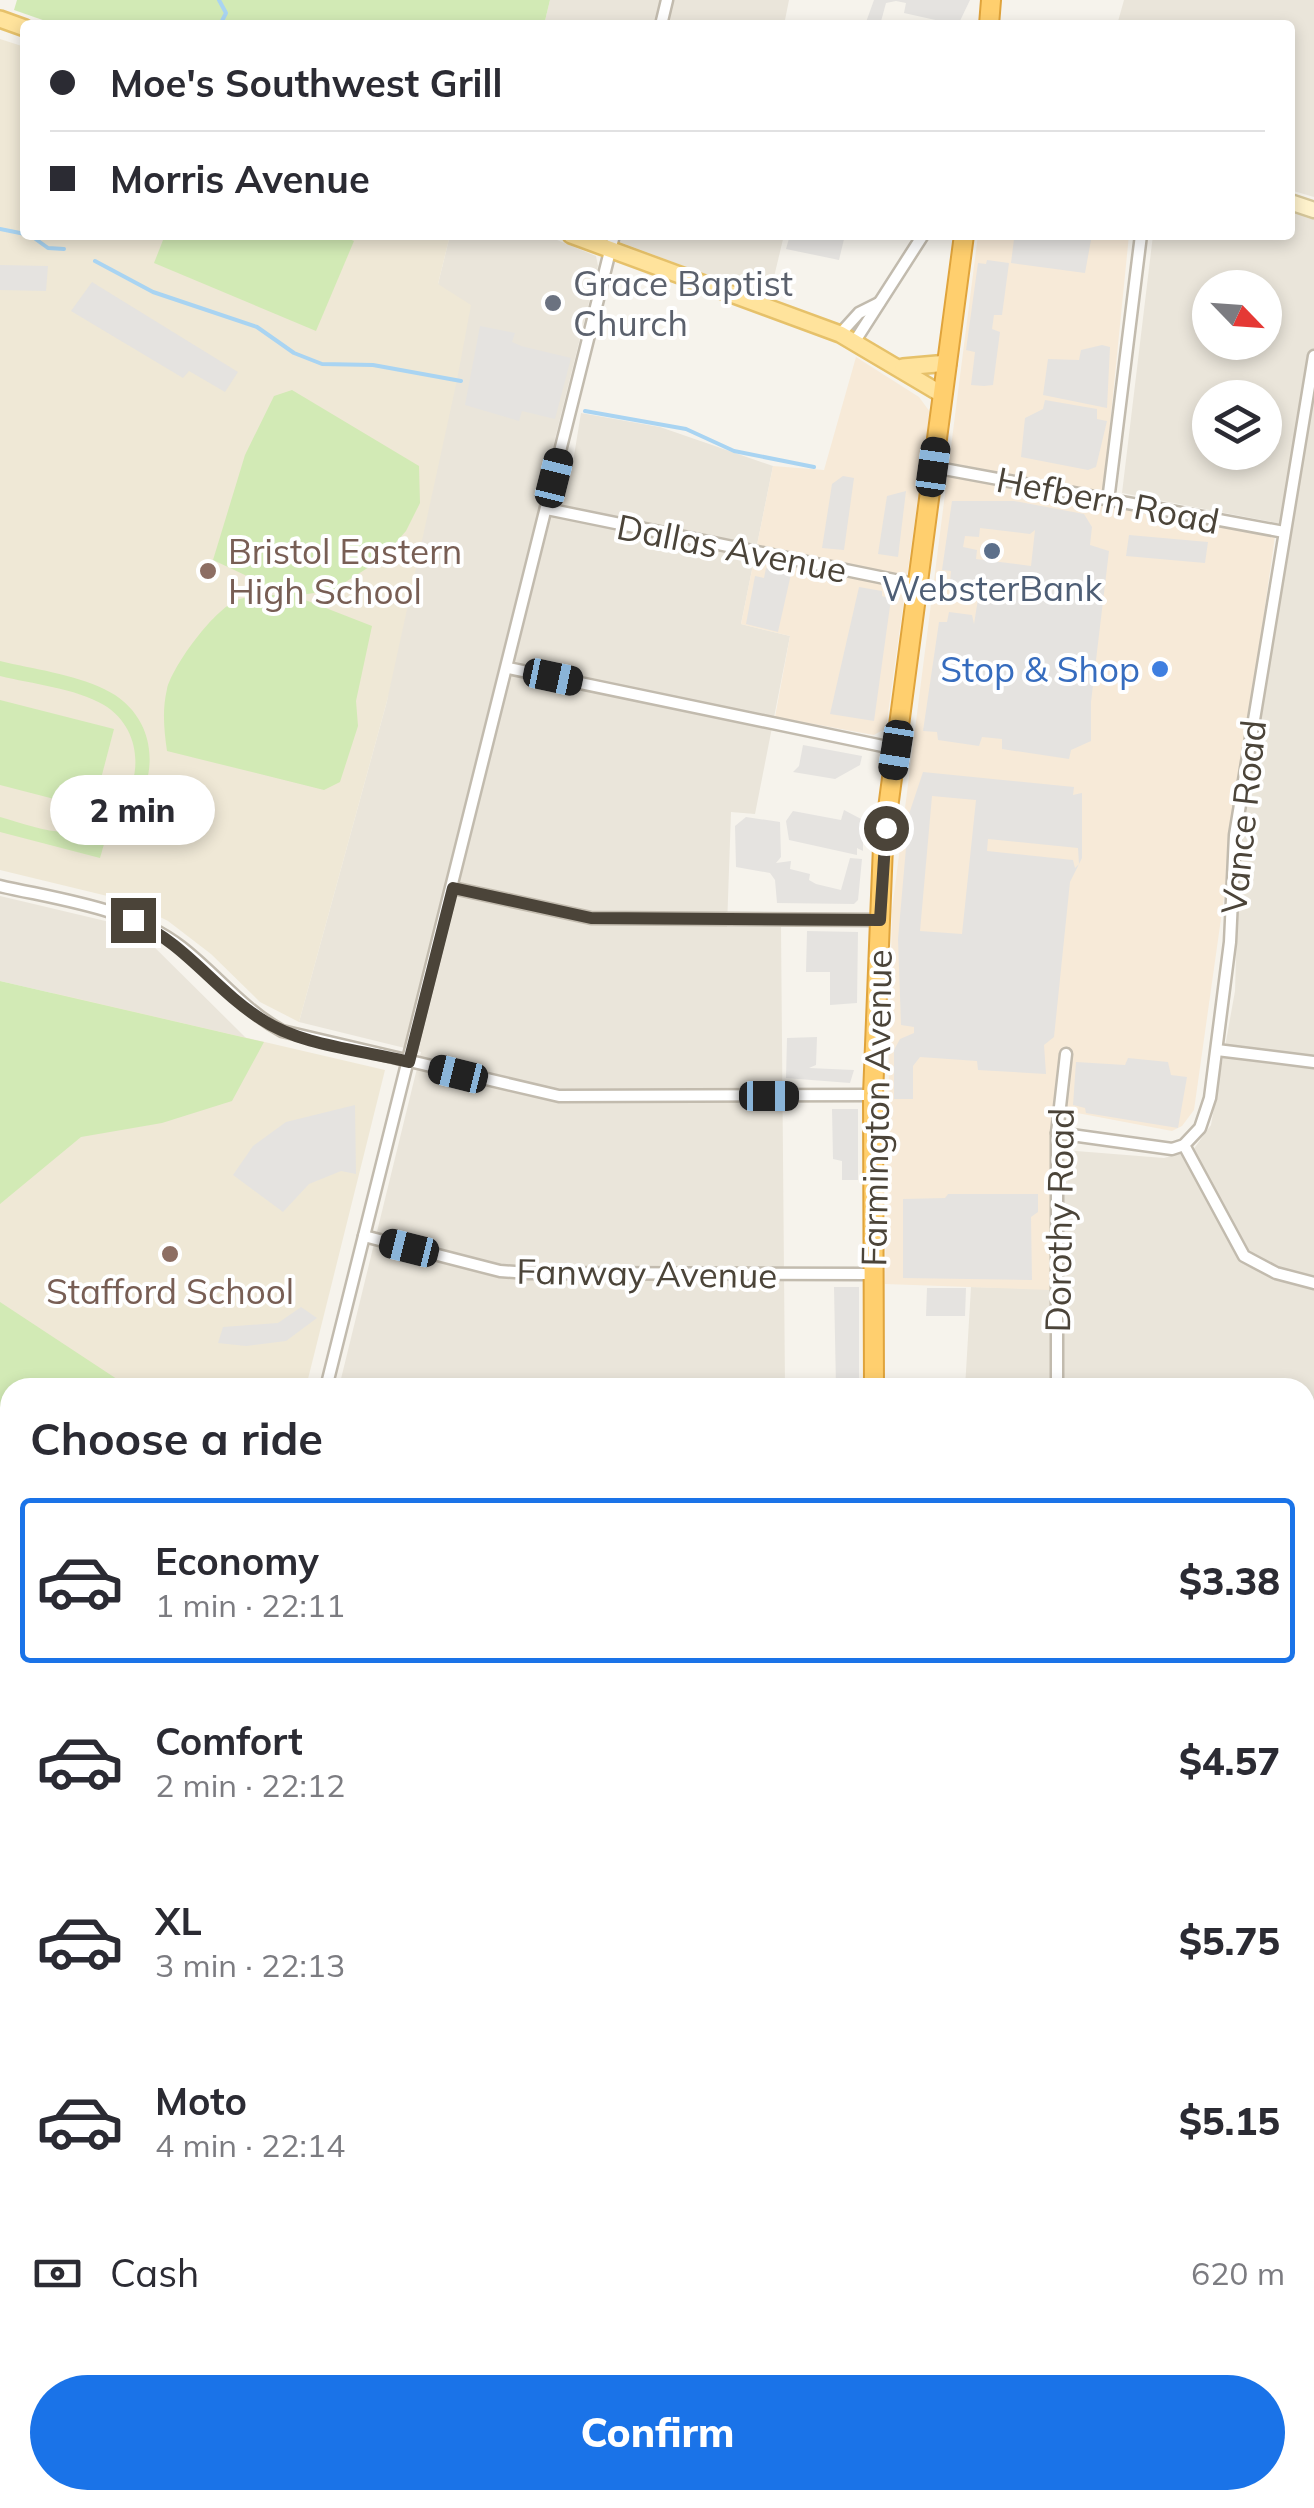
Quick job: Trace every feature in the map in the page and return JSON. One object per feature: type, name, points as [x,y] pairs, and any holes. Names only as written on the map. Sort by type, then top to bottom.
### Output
[{"type":"highway","name":"Farmington Avenue","points":[[874,1378],[874,1096],[883,846],[963,240]]},
{"type":"main road","points":[[613,242],[847,338],[902,367],[917,383],[944,395]]},
{"type":"main road","points":[[902,367],[948,364]]},
{"type":"street","points":[[847,338],[880,303],[920,240]]},
{"type":"street","points":[[1108,502],[1140,240]]},
{"type":"street","points":[[328,1378],[613,242]]},
{"type":"street","name":"Vance Road","points":[[1184,1144],[1204,1120],[1216,1050],[1230,942],[1235,835],[1314,356]]},
{"type":"street","name":"Hefbern Road","points":[[933,467],[1284,532]]},
{"type":"street","name":"Dallas Avenue","points":[[547,509],[918,584]]},
{"type":"street","points":[[508,668],[896,750]]},
{"type":"street","points":[[0,886],[109,911],[149,928],[181,947],[260,1019],[282,1030],[409,1062],[558,1096],[874,1096]]},
{"type":"street","points":[[453,888],[591,918],[880,920]]},
{"type":"street","points":[[1216,1050],[1314,1062]]},
{"type":"street","name":"Dorothy Road","points":[[1057,1378],[1057,1133],[1066,1054]]},
{"type":"street","points":[[1057,1133],[1161,1149],[1184,1144],[1244,1256],[1276,1273],[1314,1283]]},
{"type":"street","name":"Fanway Avenue","points":[[364,1236],[500,1270],[529,1273],[873,1274]]},
{"type":"shaded area","points":[[550,0],[789,0],[785,20],[545,20]]},
{"type":"shaded area","points":[[874,0],[970,0],[960,20],[936,20],[904,13],[906,3],[896,1],[886,3],[881,20],[867,20]]},
{"type":"shaded area","points":[[1124,0],[1314,0],[1314,197],[1295,191],[1295,20],[1118,20]]},
{"type":"shaded area","name":"Bristol Eastern High School","points":[[0,39],[20,45],[20,240],[449,240],[438,284],[471,305],[387,701],[299,1022],[260,1002],[211,954],[168,921],[128,901],[0,870]]},
{"type":"shaded area","points":[[1295,212],[1314,218],[1314,1378],[966,1378],[971,1287],[1051,1289],[1051,1149],[1164,1158],[1193,1150],[1211,1125],[1235,991],[1239,859],[1292,526],[1122,493],[1152,240],[1295,240]]},
{"type":"shaded area","points":[[449,240],[557,240],[596,256],[598,266],[548,467],[571,474],[581,413],[660,427],[773,466],[741,624],[790,636],[755,814],[731,812],[727,927],[781,927],[785,1378],[341,1378],[421,1052],[299,1022],[387,701],[438,284]]},
{"type":"shaded area","points":[[614,240],[783,240],[769,298]]},
{"type":"shaded area","points":[[789,240],[844,240],[839,260],[786,249]]},
{"type":"shaded area","points":[[977,240],[1128,240],[1102,505],[1275,536],[1194,1110],[1182,1126],[1172,1131],[1051,1108],[1051,1290],[885,1284],[892,910]]},
{"type":"shaded area","points":[[1014,240],[1091,240],[1085,273],[1011,263]]},
{"type":"shaded area","points":[[987,260],[1009,263],[1002,315],[994,315],[992,329],[1000,332],[993,385],[984,386],[971,385],[975,352],[966,350],[978,263],[986,264]]},
{"type":"shaded area","points":[[0,265],[48,266],[46,291],[0,290]]},
{"type":"shaded area","points":[[92,282],[238,372],[225,392],[189,371],[183,378],[71,311]]},
{"type":"shaded area","points":[[480,326],[515,333],[512,342],[521,346],[571,358],[555,419],[522,411],[519,421],[465,405]]},
{"type":"shaded area","points":[[1110,347],[1107,408],[1043,395],[1048,359],[1079,360],[1081,350]]},
{"type":"shaded area","points":[[856,357],[919,397],[930,412],[886,728],[874,735],[775,717],[790,636],[741,624],[773,466],[824,470]]},
{"type":"shaded area","points":[[1045,400],[1097,409],[1097,419],[1107,421],[1096,467],[1088,470],[1021,457],[1025,418],[1043,409]]},
{"type":"shaded area","points":[[843,476],[854,478],[844,550],[822,548],[832,484]]},
{"type":"shaded area","points":[[906,491],[898,557],[878,554],[887,496]]},
{"type":"shaded area","points":[[952,501],[1014,501],[1084,514],[1092,527],[1090,545],[1109,551],[1091,702],[1091,741],[1071,750],[1069,759],[1002,749],[1002,739],[982,737],[979,746],[938,740],[937,732],[923,731],[939,622],[947,622],[949,612],[972,615],[974,624],[981,580],[978,576],[974,585],[950,582],[951,571],[942,570]],"holes":[[[980,528],[1030,534],[1035,530],[1031,566],[976,559],[977,550],[963,547],[965,536],[979,537]]]},
{"type":"shaded area","points":[[1129,535],[1208,542],[1205,563],[1126,556]]},
{"type":"shaded area","points":[[766,568],[791,574],[778,632],[746,624],[755,576],[764,578]]},
{"type":"shaded area","points":[[859,587],[882,591],[882,596],[891,599],[874,721],[830,714]]},
{"type":"shaded area","points":[[803,745],[862,756],[860,765],[835,779],[793,772],[799,766]]},
{"type":"shaded area","points":[[923,772],[1074,787],[1073,795],[1082,793],[1082,858],[1079,864],[1070,882],[1054,1037],[1044,1045],[1046,1074],[978,1070],[977,1061],[920,1057],[913,1066],[913,1099],[894,1099],[894,1050],[900,1039],[914,1033],[914,1027],[901,1025],[898,939],[909,814]],"holes":[[[932,796],[976,800],[962,934],[920,931]],[[988,839],[1078,848],[1079,864],[1075,868],[1073,860],[987,851]]]},
{"type":"shaded area","points":[[844,810],[863,820],[863,851],[857,848],[857,855],[789,840],[786,821],[793,811],[841,820]]},
{"type":"shaded area","points":[[746,817],[780,822],[781,857],[776,863],[791,861],[790,869],[810,874],[809,880],[816,884],[841,890],[850,858],[862,859],[858,900],[854,904],[777,903],[775,880],[770,873],[736,867],[735,826]]},
{"type":"shaded area","points":[[0,896],[135,928],[246,1038],[0,981]]},
{"type":"shaded area","points":[[807,931],[858,932],[857,1003],[830,1005],[830,972],[806,972]]},
{"type":"shaded area","name":"Stafford School","points":[[54,993],[385,1070],[308,1378],[0,1378],[0,1116]]},
{"type":"shaded area","points":[[817,1037],[816,1065],[809,1068],[854,1070],[850,1083],[786,1078],[787,1038]]},
{"type":"shaded area","points":[[1128,1058],[1168,1062],[1171,1075],[1187,1077],[1178,1128],[1086,1113],[1085,1108],[1073,1105],[1076,1062],[1125,1065]]},
{"type":"shaded area","points":[[355,1105],[356,1174],[341,1171],[309,1184],[283,1212],[233,1175],[253,1146],[286,1122]]},
{"type":"shaded area","points":[[832,1109],[858,1109],[858,1180],[842,1180],[842,1161],[833,1159]]},
{"type":"shaded area","points":[[948,1194],[1038,1194],[1038,1212],[1031,1217],[1032,1280],[903,1278],[903,1199],[945,1198]]},
{"type":"shaded area","points":[[834,1287],[859,1287],[859,1378],[836,1378]]},
{"type":"shaded area","points":[[927,1288],[966,1288],[965,1316],[926,1316]]},
{"type":"shaded area","points":[[301,1307],[317,1318],[286,1341],[246,1346],[218,1343],[223,1327],[278,1323]]},
{"type":"green space","points":[[17,0],[550,0],[545,20],[43,20],[14,10]]},
{"type":"green space","points":[[163,240],[354,241],[316,331],[154,263]]},
{"type":"green space","points":[[292,390],[419,466],[420,503],[406,531],[380,560],[333,590],[295,596],[372,626],[356,701],[358,726],[340,782],[324,790],[167,751],[164,728],[165,697],[171,679],[208,624],[240,599],[287,595],[213,560],[245,455],[274,396]]},
{"type":"green space","points":[[0,661],[104,689],[126,703],[140,722],[148,743],[145,788],[119,827],[98,841],[104,844],[100,858],[0,832],[0,817],[62,832],[83,830],[103,822],[129,793],[135,755],[130,736],[120,719],[104,705],[67,690],[0,676]]},
{"type":"green space","points":[[0,700],[114,729],[93,809],[0,785]]},
{"type":"green space","points":[[0,981],[264,1042],[232,1101],[162,1123],[81,1137],[0,1204]]},
{"type":"green space","points":[[0,1302],[115,1378],[0,1378]]},
{"type":"waterway","points":[[219,0],[226,13],[222,20]]},
{"type":"waterway","points":[[0,229],[20,233]]},
{"type":"waterway","points":[[37,240],[48,248],[64,249]]},
{"type":"waterway","points":[[95,261],[153,292],[257,327],[294,353],[322,364],[373,365],[461,381]]},
{"type":"waterway","points":[[585,411],[686,429],[734,451],[814,467]]},
{"type":"place","name":"Grace Baptist Church","points":[[553,303]]},
{"type":"place","name":"WebsterBank","points":[[992,551]]},
{"type":"place","name":"Bristol Eastern High School","points":[[208,571]]},
{"type":"place","name":"Stop & Shop","points":[[1160,669]]},
{"type":"place","name":"Stafford School","points":[[170,1254]]},
{"type":"route","points":[[133,920],[181,947],[260,1019],[282,1030],[409,1062],[453,888],[591,918],[880,920],[886,828]]}]
